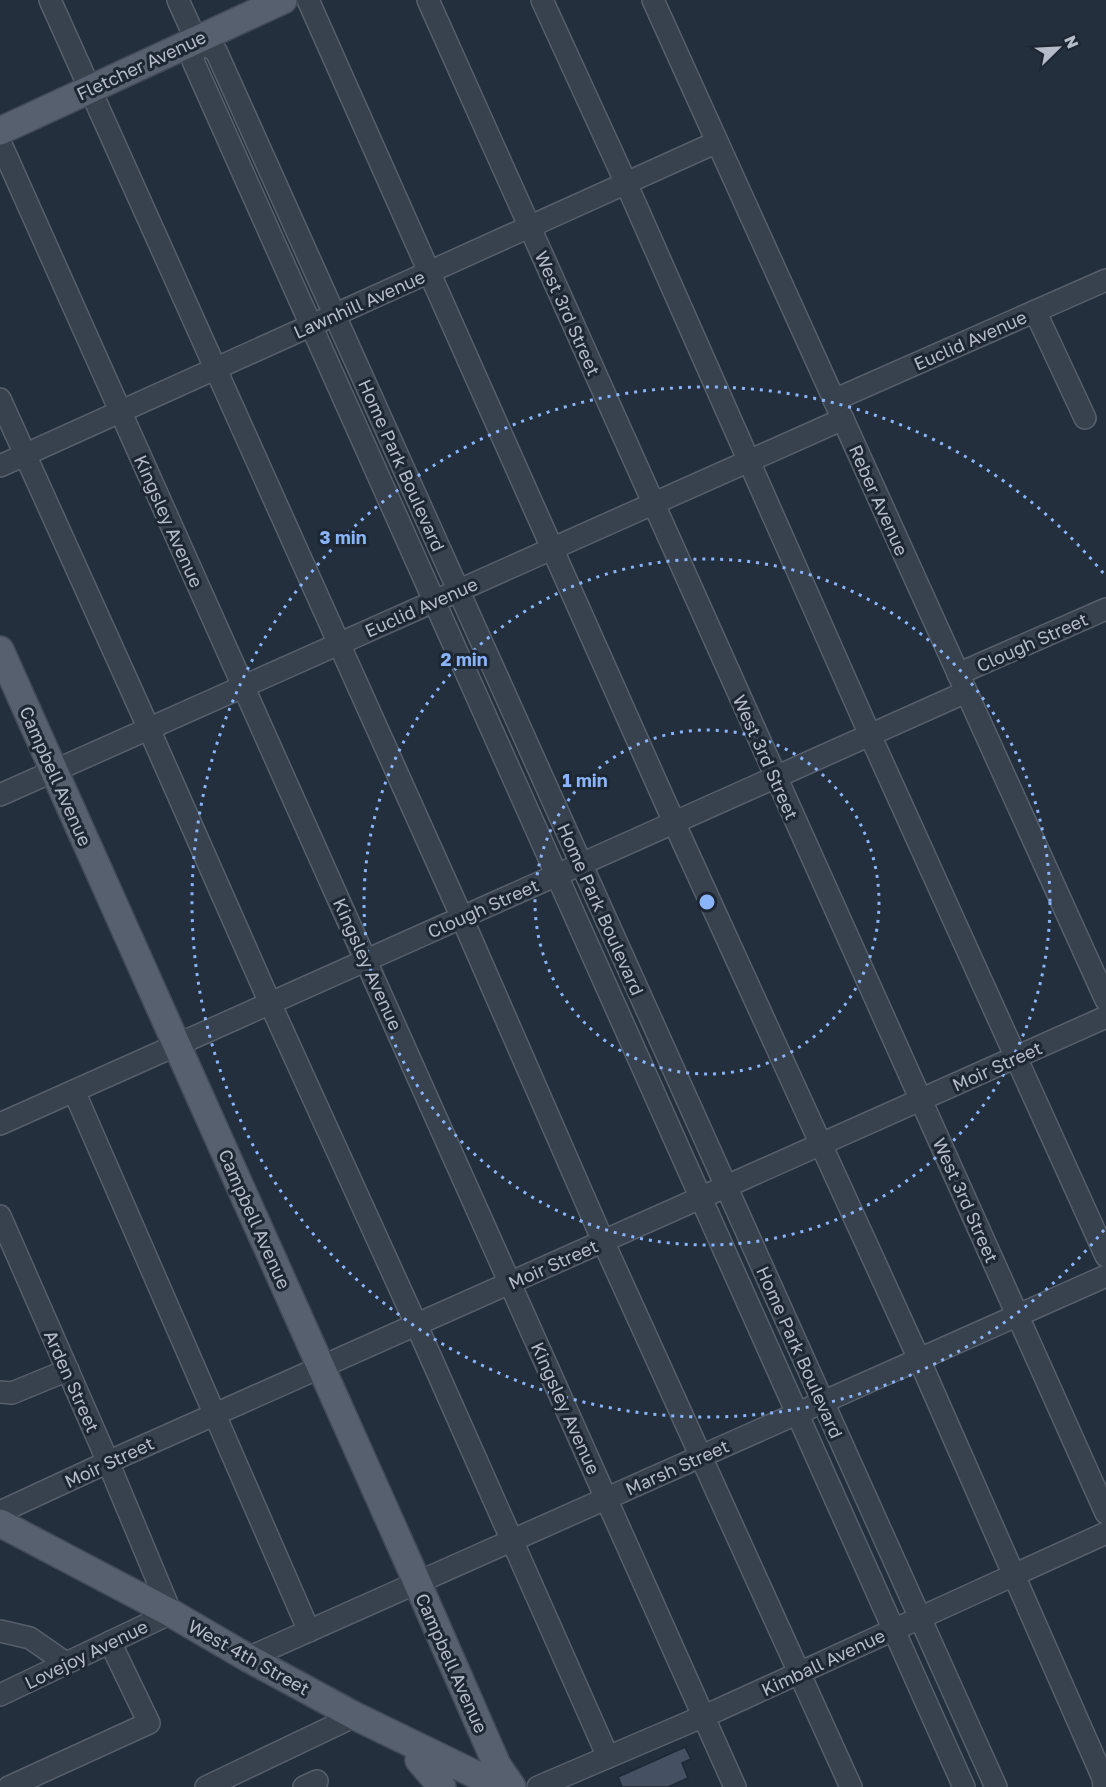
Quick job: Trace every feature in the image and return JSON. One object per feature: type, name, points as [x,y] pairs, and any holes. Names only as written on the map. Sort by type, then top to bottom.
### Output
[{"type":"main road","name":"Fletcher Avenue","points":[[0,131],[283,0]]},
{"type":"main road","name":"Campbell Avenue","points":[[0,650],[497,1766],[512,1787]]},
{"type":"main road","name":"West 4th Street","points":[[0,1523],[171,1613],[248,1658],[356,1716],[501,1787]]},
{"type":"main road","points":[[356,1716],[459,1787]]},
{"type":"main road","points":[[420,1760],[442,1787]]},
{"type":"street","points":[[51,0],[89,90],[462,917],[603,1241],[851,1787]]},
{"type":"street","name":"Home Park Boulevard","points":[[178,0],[196,40],[194,61],[964,1787]]},
{"type":"street","points":[[308,0],[674,822],[919,1359],[1103,1778],[1104,1787]]},
{"type":"street","name":"West 3rd Street","points":[[428,0],[1106,1513]]},
{"type":"street","points":[[542,0],[626,183],[870,735],[1106,1256]]},
{"type":"street","name":"Reber Avenue","points":[[653,0],[1106,1000]]},
{"type":"street","name":"Home Park Boulevard","points":[[196,40],[216,51],[996,1787]]},
{"type":"street","name":"Kingsley Avenue","points":[[0,142],[735,1787]]},
{"type":"street","name":"Lawnhill Avenue","points":[[0,466],[717,142]]},
{"type":"street","name":"Euclid Avenue","points":[[0,795],[749,461],[838,410],[1035,311],[1106,280]]},
{"type":"street","points":[[1035,311],[1084,418]]},
{"type":"street","points":[[0,399],[608,1757]]},
{"type":"street","name":"Clough Street","points":[[0,1124],[870,735],[962,683],[1106,609]]},
{"type":"street","name":"Moir Street","points":[[0,1512],[1106,1017]]},
{"type":"street","points":[[74,1090],[213,1415],[309,1631]]},
{"type":"street","name":"Arden Street","points":[[0,1216],[108,1462],[171,1613]]},
{"type":"street","name":"Marsh Street","points":[[248,1658],[1106,1276]]},
{"type":"street","points":[[0,1392],[12,1393],[68,1370]]},
{"type":"street","name":"Kimball Avenue","points":[[538,1787],[704,1716],[1106,1533]]},
{"type":"street","name":"Lovejoy Avenue","points":[[0,1695],[171,1613]]},
{"type":"street","points":[[0,1631],[30,1638],[66,1664]]},
{"type":"street","points":[[9,1787],[149,1724],[110,1642]]},
{"type":"street","points":[[206,1787],[356,1716]]},
{"type":"building","points":[[685,1747],[691,1759],[682,1763],[688,1778],[668,1787],[622,1787],[618,1777]]}]
